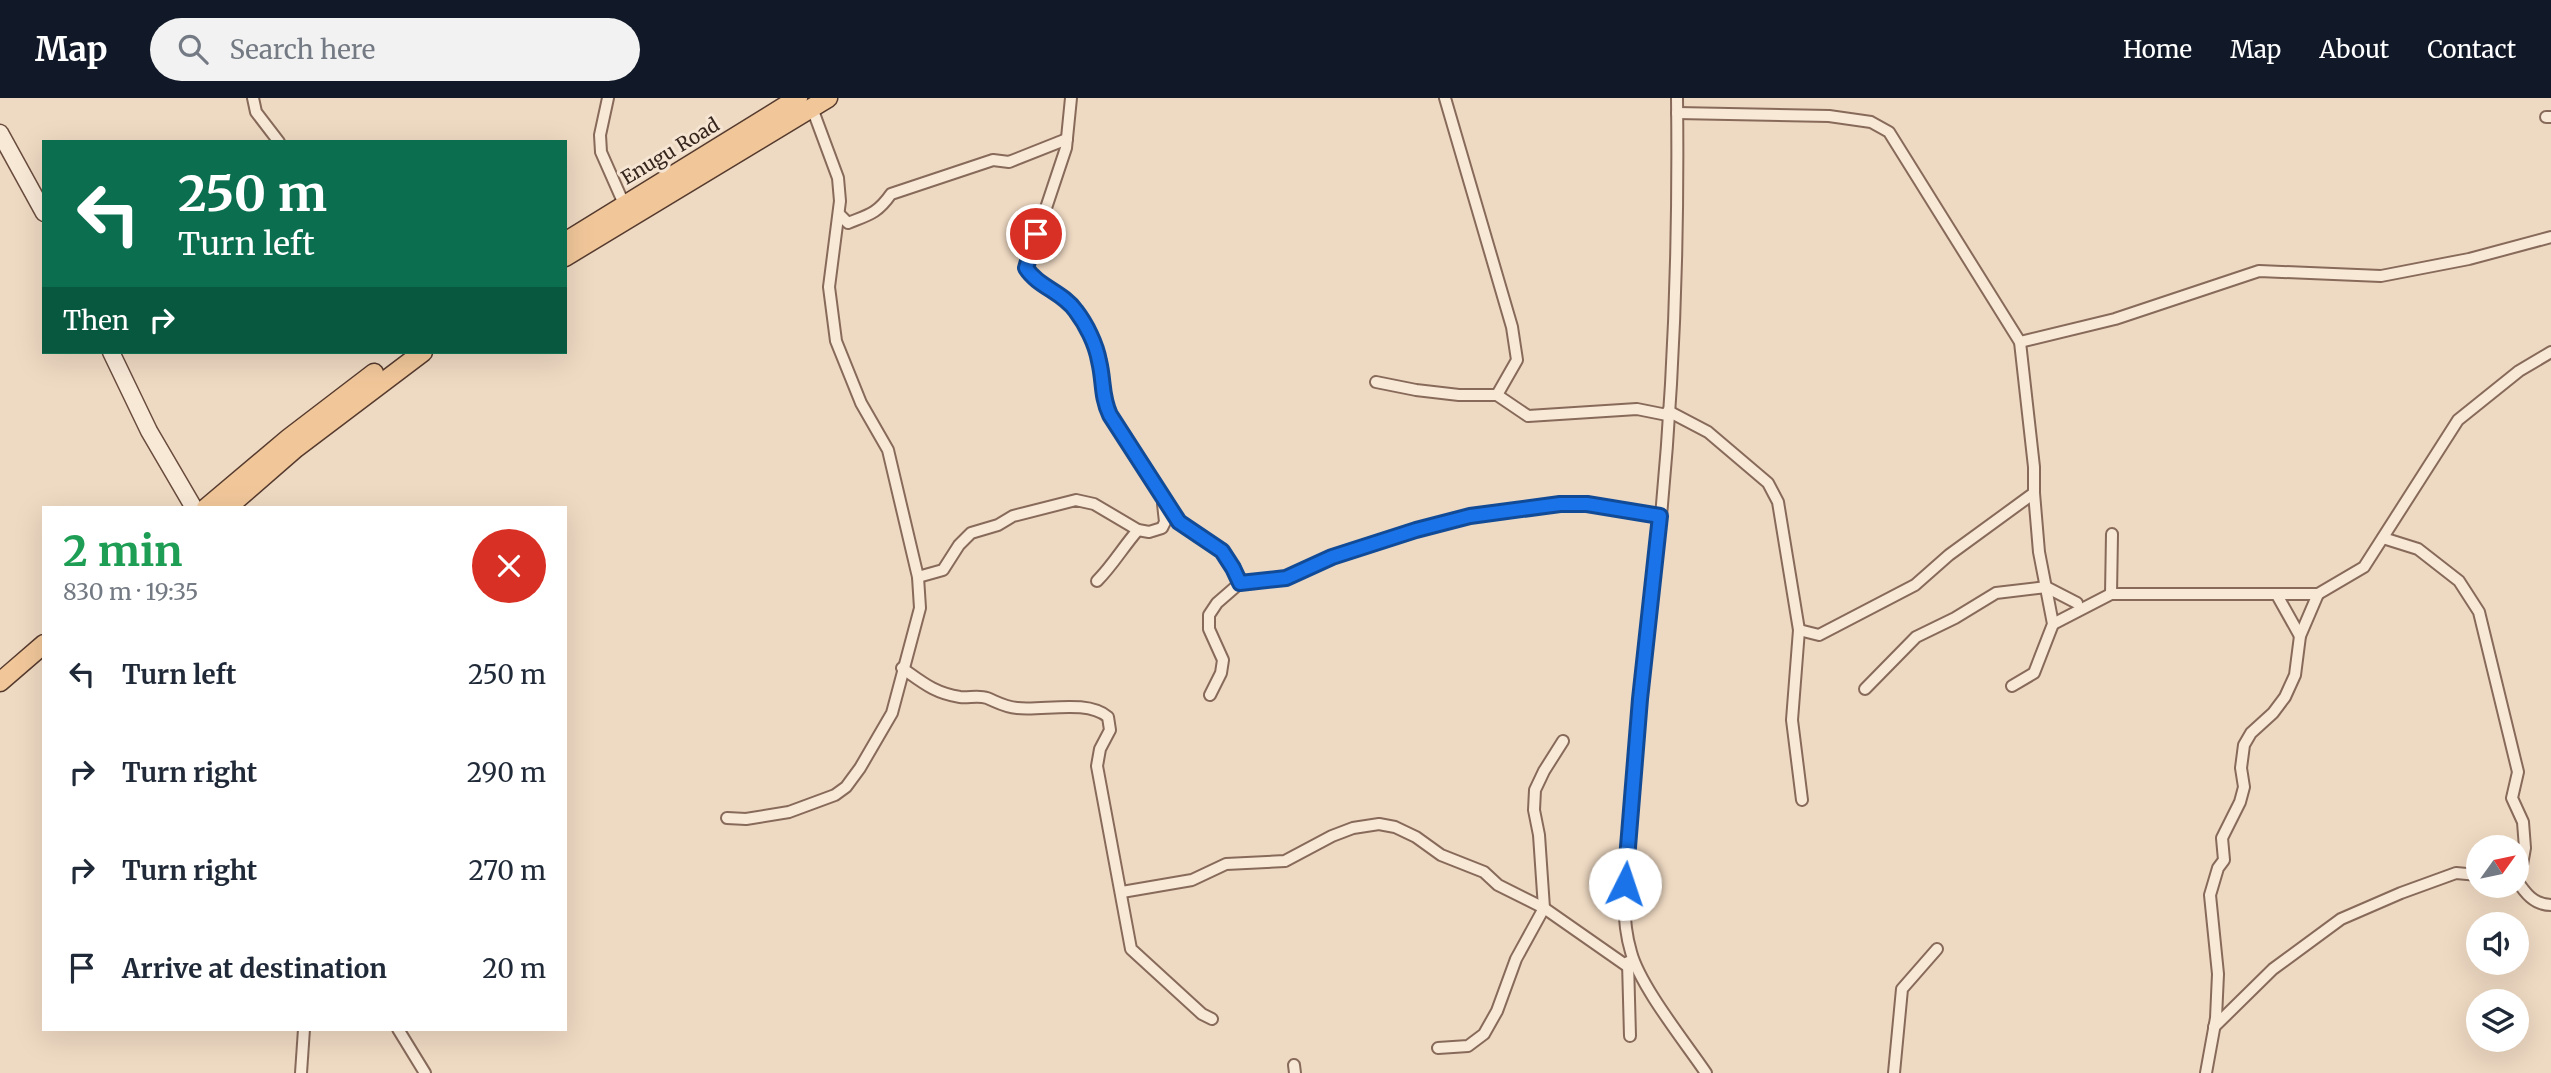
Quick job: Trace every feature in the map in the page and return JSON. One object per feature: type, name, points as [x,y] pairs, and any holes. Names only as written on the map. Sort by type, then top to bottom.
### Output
[{"type":"main road","points":[[567,256],[805,103],[828,98]]},
{"type":"main road","name":"Enugu Road","points":[[567,241],[624,204],[805,103]]},
{"type":"main road","points":[[208,506],[319,414],[399,354]]},
{"type":"main road","points":[[229,506],[296,449],[421,354]]},
{"type":"main road","points":[[0,682],[42,646]]},
{"type":"main road","points":[[0,697],[42,661]]},
{"type":"street","points":[[253,98],[256,112],[277,140]]},
{"type":"street","points":[[608,98],[600,135],[601,152],[624,204]]},
{"type":"street","points":[[1071,98],[1066,148],[1026,268],[1032,276],[1065,298],[1077,312],[1099,360],[1103,400],[1110,415],[1179,522],[1222,551],[1240,583]]},
{"type":"street","points":[[1445,98],[1512,327],[1517,360],[1497,395]]},
{"type":"street","points":[[1676,98],[1678,242],[1674,360],[1640,699],[1624,908],[1631,953],[1646,984],[1706,1073]]},
{"type":"street","points":[[727,818],[789,813],[826,799],[846,787],[892,713],[919,608],[918,577],[888,450],[861,403],[836,341],[829,287],[839,214],[838,178],[805,103]]},
{"type":"street","points":[[1677,113],[1829,116],[1871,122],[1889,132],[2020,342],[2034,467],[2039,552],[2053,624],[2034,673],[2012,686]]},
{"type":"street","points":[[0,133],[42,209]]},
{"type":"street","points":[[839,214],[848,223],[870,216],[881,208],[891,194],[992,160],[1009,162],[1067,139]]},
{"type":"street","points":[[2020,342],[2115,319],[2259,271],[2381,276],[2469,259],[2551,237]]},
{"type":"street","points":[[2053,624],[2111,594],[2318,594],[2364,567],[2458,420],[2519,371],[2551,352]]},
{"type":"street","points":[[112,354],[149,431],[193,506]]},
{"type":"street","points":[[1376,382],[1427,391],[1497,395],[1528,416],[1637,409],[1667,413],[1708,432],[1768,483],[1782,514],[1799,630],[1793,720],[1802,800]]},
{"type":"street","points":[[1799,630],[1819,635],[1914,585],[1949,555],[2034,492]]},
{"type":"street","points":[[918,577],[943,569],[959,545],[971,533],[998,525],[1013,516],[1076,500],[1094,505],[1123,519],[1138,530],[1149,532],[1162,528],[1165,515],[1162,498]]},
{"type":"street","points":[[1210,695],[1221,673],[1223,660],[1209,629],[1209,615],[1217,603],[1240,583],[1286,578],[1332,557],[1470,516],[1560,504],[1587,504],[1660,516]]},
{"type":"street","points":[[1097,581],[1115,563],[1119,553],[1138,530]]},
{"type":"street","points":[[2111,594],[2112,534]]},
{"type":"street","points":[[2383,538],[2418,549],[2459,581],[2479,612],[2518,772],[2512,798],[2523,822],[2524,835]]},
{"type":"street","points":[[1865,690],[1916,637],[1955,618],[1996,593],[2046,587],[2077,603]]},
{"type":"street","points":[[2206,1073],[2214,1027],[2218,951],[2210,895],[2218,868],[2224,860],[2221,838],[2240,802],[2244,787],[2241,768],[2244,746],[2251,733],[2273,713],[2285,697],[2295,675],[2300,636],[2318,594]]},
{"type":"street","points":[[2277,595],[2300,636]]},
{"type":"street","points":[[902,668],[934,691],[962,697],[985,697],[999,705],[1019,709],[1071,707],[1103,712],[1108,717],[1110,730],[1100,749],[1097,766],[1133,951],[1202,1014],[1212,1019]]},
{"type":"street","points":[[1438,1048],[1468,1046],[1484,1034],[1497,1012],[1516,959],[1544,908],[1539,835],[1534,810],[1535,790],[1563,741]]},
{"type":"street","points":[[1122,892],[1192,880],[1226,864],[1285,861],[1332,836],[1353,828],[1379,824],[1395,827],[1416,837],[1441,855],[1484,872],[1498,885],[1544,908],[1626,966]]},
{"type":"street","points":[[2214,1027],[2273,969],[2341,919],[2445,876],[2466,874]]},
{"type":"street","points":[[2529,896],[2541,905],[2551,905]]},
{"type":"street","points":[[1894,1073],[1902,989],[1937,949]]},
{"type":"street","points":[[1630,1036],[1626,966],[1631,953]]},
{"type":"street","points":[[301,1073],[304,1031]]},
{"type":"street","points":[[399,1031],[425,1073]]},
{"type":"route","points":[[1036,234],[1026,268],[1032,276],[1065,298],[1085,324],[1099,360],[1103,400],[1110,415],[1179,522],[1222,551],[1240,583],[1286,578],[1332,557],[1470,516],[1560,504],[1587,504],[1660,516],[1640,699],[1625,884]]}]
